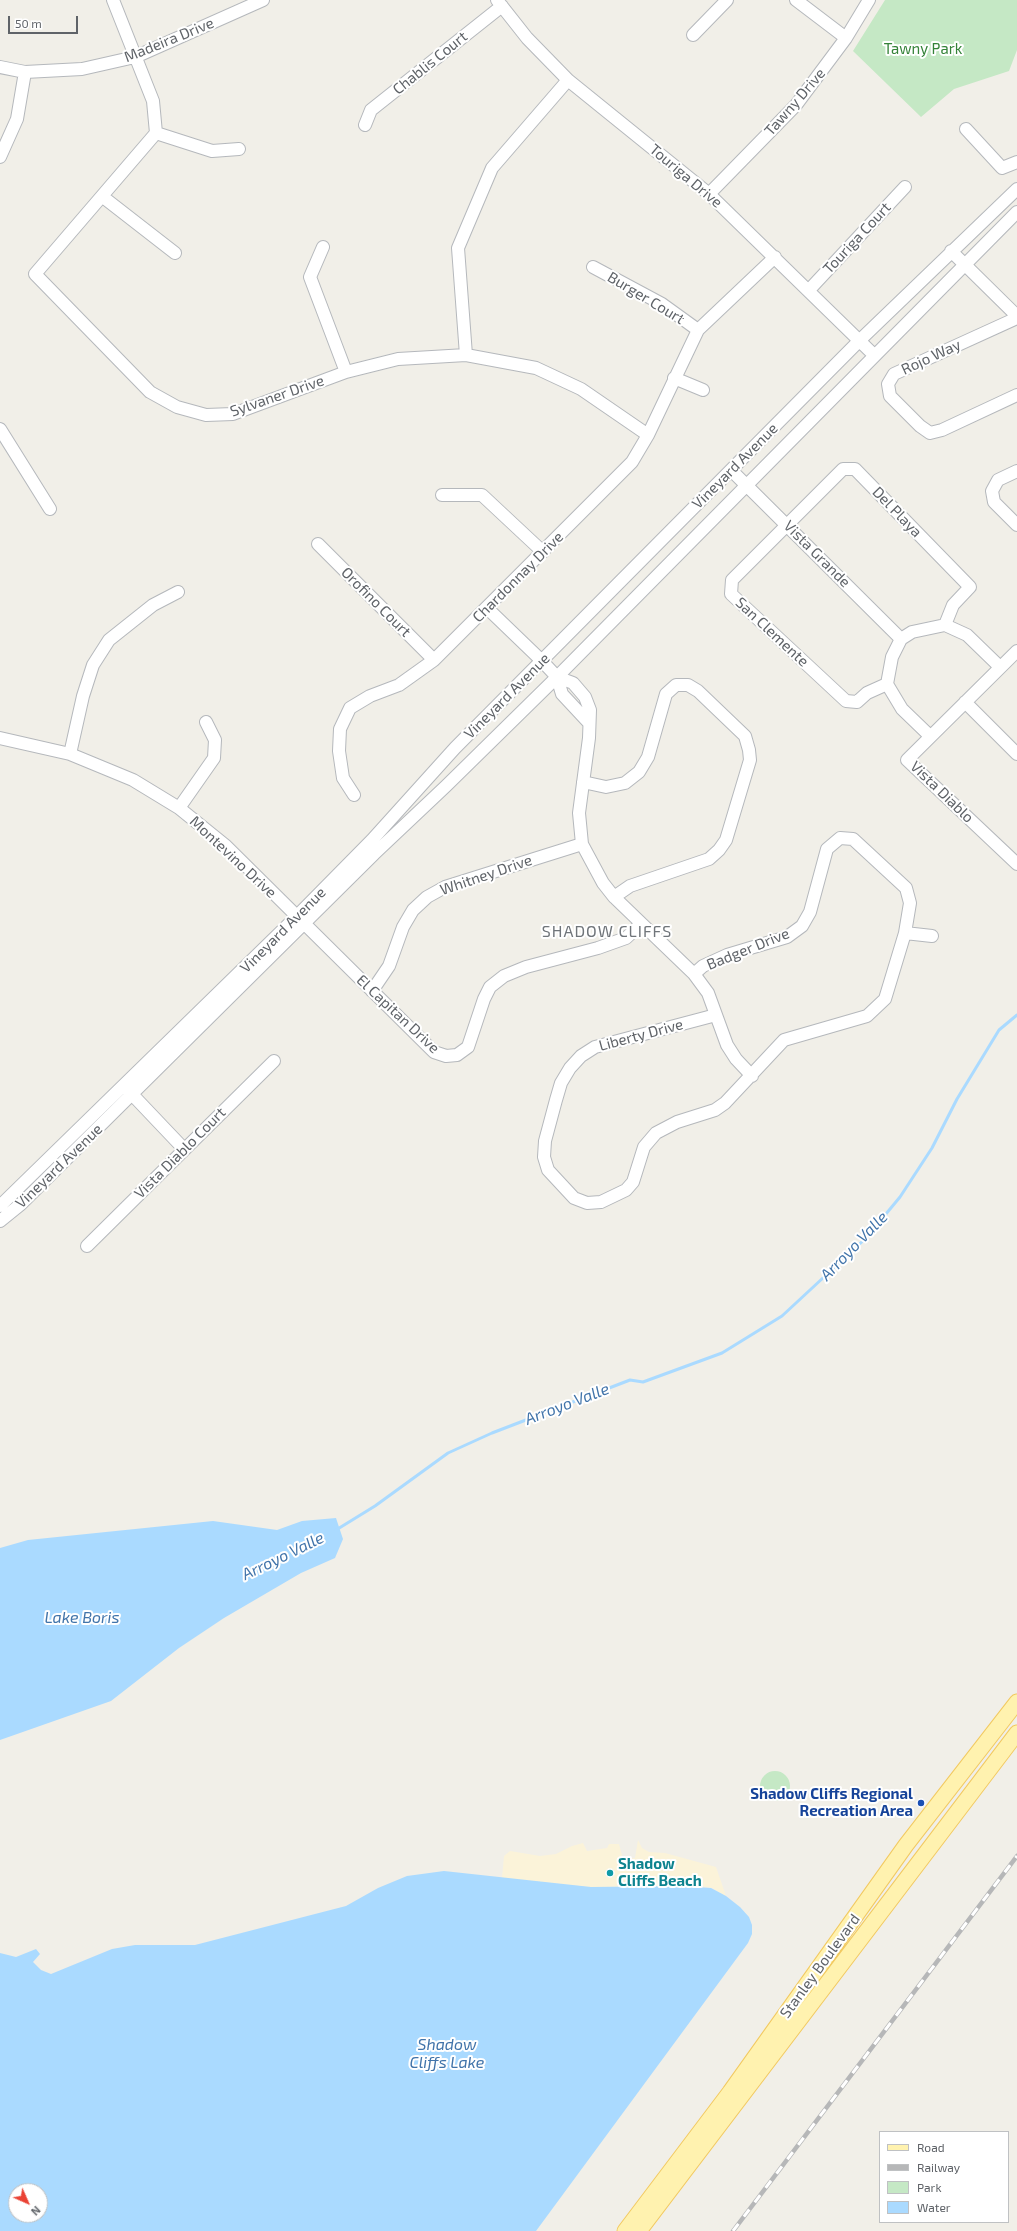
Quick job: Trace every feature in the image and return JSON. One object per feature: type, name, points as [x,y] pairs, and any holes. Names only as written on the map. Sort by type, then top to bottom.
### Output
[{"type":"main road","name":"Stanley Boulevard","points":[[625,2231],[730,2092],[906,1845],[1017,1702]]},
{"type":"main road","points":[[995,1731],[1014,1738]]},
{"type":"main road","name":"Stanley Boulevard","points":[[640,2231],[1014,1738]]},
{"type":"street","points":[[113,0],[153,101],[156,133],[212,151],[239,149]]},
{"type":"street","name":"Madeira Drive","points":[[0,67],[25,72],[82,69],[135,57],[240,4],[264,0]]},
{"type":"street","points":[[693,35],[727,0]]},
{"type":"street","points":[[796,0],[846,38]]},
{"type":"street","name":"Tawny Drive","points":[[709,194],[796,105],[846,38],[869,0]]},
{"type":"street","name":"Touriga Drive","points":[[499,3],[527,38],[568,80],[709,194],[874,355]]},
{"type":"street","name":"Chablis Court","points":[[365,125],[371,110],[499,3]]},
{"type":"street","points":[[0,157],[17,119],[25,72]]},
{"type":"street","points":[[466,355],[458,248],[492,168],[568,80]]},
{"type":"street","points":[[966,130],[1002,168],[1017,162]]},
{"type":"street","name":"Sylvaner Drive","points":[[156,133],[103,197],[35,274],[150,392],[178,407],[206,415],[233,414],[346,372],[398,359],[466,355],[536,368],[581,389],[648,434]]},
{"type":"street","name":"Touriga Court","points":[[809,290],[905,187]]},
{"type":"street","name":"Vineyard Avenue","points":[[300,921],[455,748],[860,340],[1017,188]]},
{"type":"street","points":[[103,197],[175,253]]},
{"type":"street","name":"Vineyard Avenue","points":[[0,1206],[128,1090],[300,921],[446,786],[557,677],[1017,212]]},
{"type":"street","points":[[323,247],[310,277],[346,372]]},
{"type":"street","points":[[951,251],[1017,317]]},
{"type":"street","name":"Chardonnay Drive","points":[[354,795],[343,778],[339,751],[340,729],[350,708],[370,696],[399,684],[434,660],[632,462],[648,434],[698,330],[775,257]]},
{"type":"street","name":"Burger Court","points":[[593,267],[662,304],[698,330]]},
{"type":"street","name":"Rojo Way","points":[[1017,317],[894,374],[888,384],[890,396],[920,426],[930,433],[942,430],[1017,395]]},
{"type":"street","points":[[674,378],[703,390]]},
{"type":"street","points":[[0,429],[50,509]]},
{"type":"street","name":"Del Playa","points":[[787,524],[843,469],[855,469],[970,587],[952,605],[945,625]]},
{"type":"street","name":"Vista Grande","points":[[731,470],[901,639]]},
{"type":"street","points":[[1017,471],[998,480],[992,491],[994,502],[1017,525]]},
{"type":"street","points":[[442,495],[482,495],[543,552]]},
{"type":"street","name":"San Clemente","points":[[787,524],[732,580],[731,594],[846,701],[857,702],[867,692],[887,684]]},
{"type":"street","name":"Orofino Court","points":[[318,544],[434,660]]},
{"type":"street","points":[[70,754],[83,696],[93,665],[109,640],[153,605],[178,592]]},
{"type":"street","points":[[487,608],[557,677],[562,694],[589,723],[587,760],[579,813],[582,844],[603,883],[614,897],[694,974],[708,993],[727,1045],[736,1059],[752,1076]]},
{"type":"street","points":[[930,736],[902,708],[887,684],[892,657],[901,639],[912,632],[945,625],[967,635],[1000,667]]},
{"type":"street","points":[[1017,651],[964,702],[1017,754]]},
{"type":"street","points":[[583,782],[606,787],[625,783],[639,772],[648,757],[666,694],[676,685],[688,685],[698,690],[745,736],[749,750],[750,760],[726,840],[719,850],[709,859],[630,886],[614,897]]},
{"type":"street","name":"Vista Diablo","points":[[964,702],[907,760],[1017,864]]},
{"type":"street","points":[[179,808],[214,758],[215,740],[206,722]]},
{"type":"street","name":"Montevino Drive","points":[[0,738],[70,754],[133,780],[179,808],[226,846],[300,921]]},
{"type":"street","name":"Badger Drive","points":[[694,974],[703,966],[727,955],[787,937],[802,926],[810,912],[826,850],[840,838],[853,839],[906,888],[910,903],[905,932],[885,999],[867,1016],[784,1040],[752,1076]]},
{"type":"street","name":"Whitney Drive","points":[[372,991],[389,966],[403,927],[410,916],[427,898],[445,887],[582,844]]},
{"type":"street","name":"El Capitan Drive","points":[[300,921],[434,1052],[446,1056],[457,1055],[468,1048],[484,999],[490,987],[504,976],[526,967],[598,948],[626,938],[641,924]]},
{"type":"street","points":[[905,932],[932,936]]},
{"type":"street","name":"Liberty Drive","points":[[716,1015],[595,1047],[581,1056],[570,1068],[561,1083],[556,1100],[545,1141],[544,1157],[548,1170],[574,1198],[587,1203],[601,1202],[626,1190],[633,1182],[644,1147],[656,1133],[677,1122],[714,1110],[737,1092],[752,1076]]},
{"type":"street","name":"Vista Diablo Court","points":[[87,1246],[274,1061]]},
{"type":"street","points":[[128,1090],[184,1149]]},
{"type":"street","name":"Vineyard Avenue","points":[[0,1221],[21,1204],[128,1090]]},
{"type":"green space","name":"Tawny Park","points":[[885,0],[1017,0],[1017,50],[1009,71],[954,89],[921,117],[853,51]]},
{"type":"green space","points":[[775,1771],[781,1772],[789,1780],[789,1792],[781,1800],[775,1801],[769,1800],[761,1792],[760,1786],[761,1780],[769,1772]]},
{"type":"sand","name":"Shadow Cliffs Beach","points":[[638,1840],[642,1848],[649,1852],[665,1853],[716,1867],[726,1896],[712,1888],[700,1886],[591,1887],[502,1878],[504,1856],[510,1851],[540,1856],[556,1854],[572,1846],[583,1843],[587,1851],[607,1848],[609,1844],[619,1844],[623,1859],[635,1858]]},
{"type":"water","name":"Lake Boris","points":[[336,1518],[343,1539],[335,1558],[301,1573],[224,1618],[179,1648],[111,1701],[0,1740],[0,1548],[28,1540],[213,1521],[277,1530],[302,1521]]},
{"type":"water","name":"Shadow Cliffs Lake","points":[[444,1871],[591,1887],[681,1886],[711,1888],[726,1896],[740,1907],[749,1917],[752,1925],[752,1934],[748,1943],[536,2231],[0,2231],[0,1953],[16,1957],[36,1949],[40,1954],[33,1962],[41,1970],[51,1974],[112,1949],[135,1945],[195,1945],[346,1906],[378,1888],[407,1876]]},
{"type":"waterway","name":"Arroyo Valle","points":[[336,1530],[375,1506],[448,1453],[492,1433],[630,1380],[643,1382],[722,1353],[782,1316],[866,1238],[900,1197],[932,1148],[957,1099],[999,1030],[1017,1015]]},
{"type":"railway","points":[[733,2231],[1017,1856]]},
{"type":"place","name":"Shadow Cliffs Regional Recreation Area","points":[[921,1803]]},
{"type":"place","name":"Shadow Cliffs Beach","points":[[610,1873]]},
{"type":"district","name":"SHADOW CLIFFS","points":[[607,932]]}]
